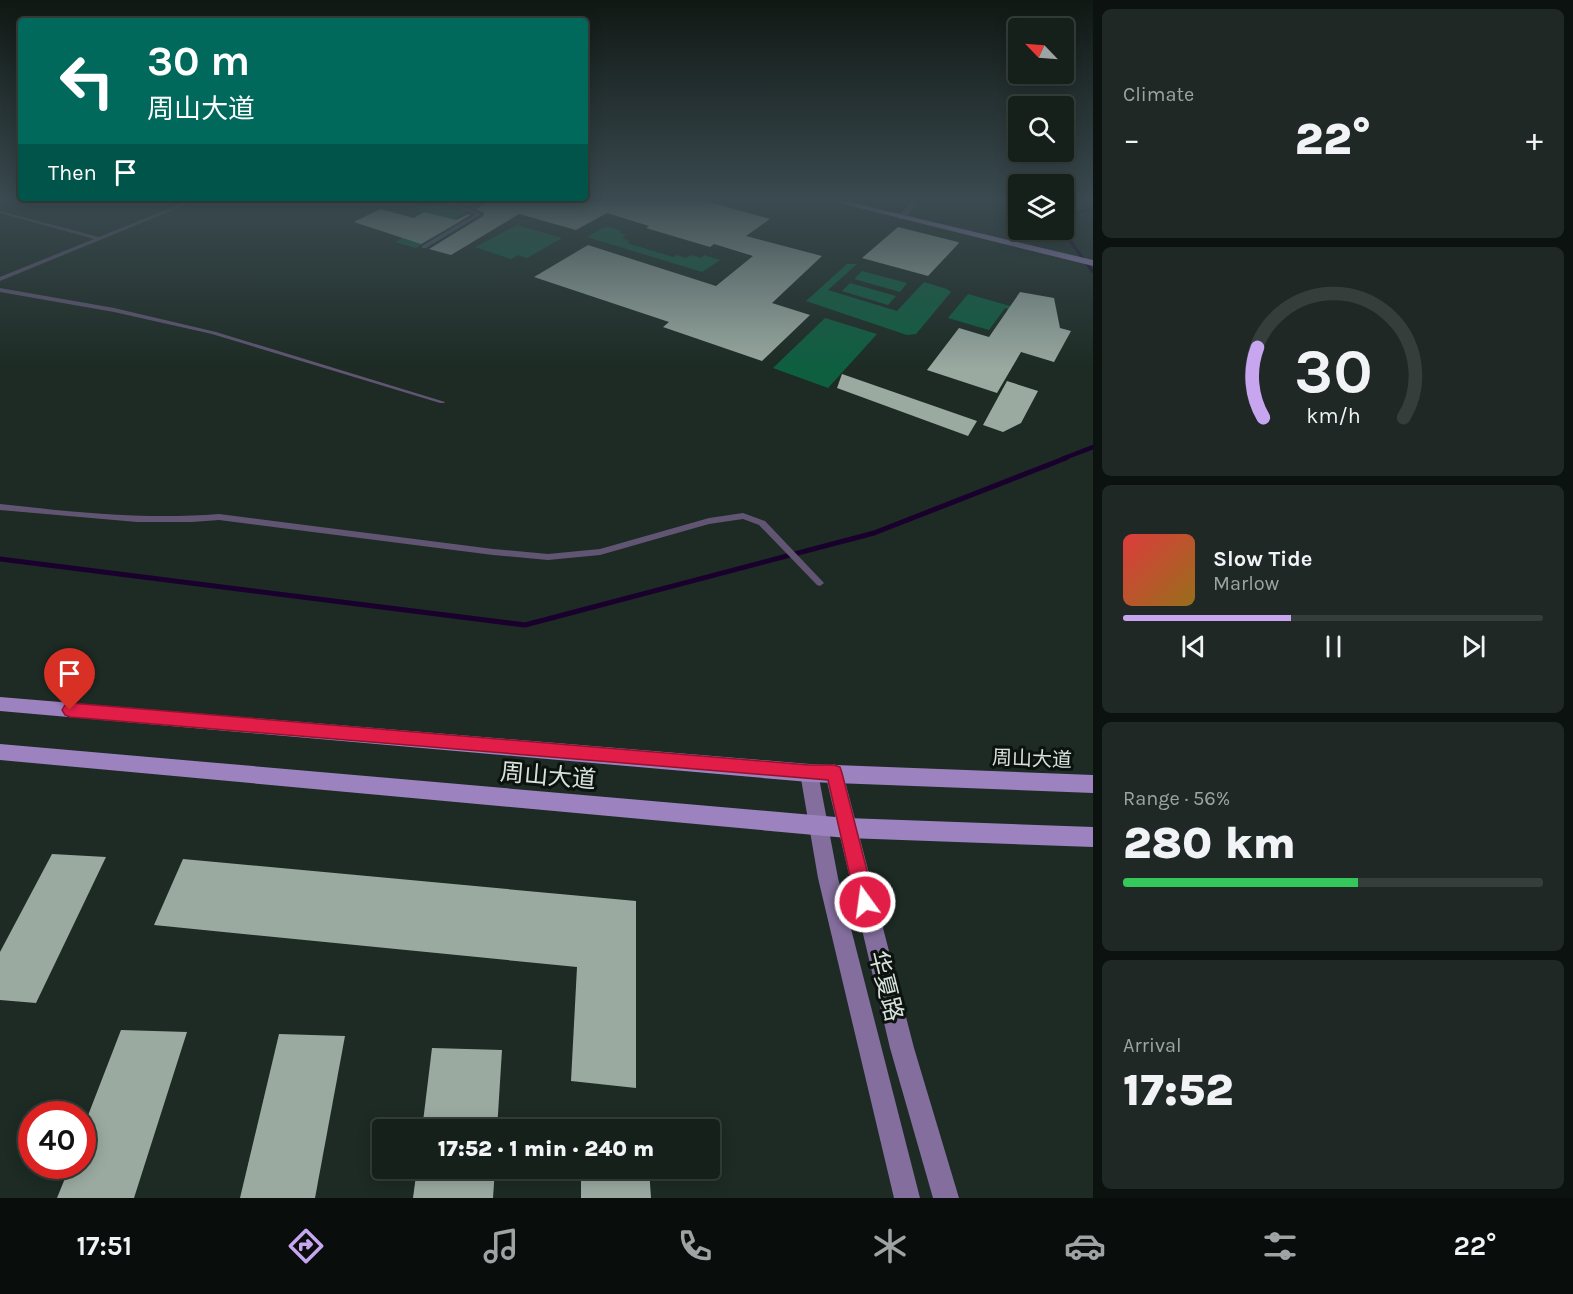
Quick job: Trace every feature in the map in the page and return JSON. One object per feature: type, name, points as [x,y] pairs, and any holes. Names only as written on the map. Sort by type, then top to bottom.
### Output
[{"type":"main road","points":[[1068,257],[1093,263]]},
{"type":"main road","name":"周山大道","points":[[0,704],[809,773],[1093,784]]},
{"type":"main road","name":"周山大道","points":[[0,752],[818,826],[1093,837]]},
{"type":"street","name":"华夏路","points":[[809,773],[828,878],[907,1198]]},
{"type":"street","name":"华夏路","points":[[834,773],[902,1048],[945,1198]]},
{"type":"lane","points":[[0,279],[55,257]]},
{"type":"lane","points":[[0,290],[114,310],[214,333],[442,402]]},
{"type":"lane","points":[[0,507],[142,520],[230,518],[548,557],[600,552],[709,521],[743,516],[762,523],[820,583]]},
{"type":"green space","points":[[652,257],[710,257],[720,260],[702,272]]},
{"type":"green space","points":[[847,264],[857,264],[828,290],[897,311],[924,282],[951,292],[916,334],[907,335],[806,301]]},
{"type":"green space","points":[[862,271],[907,283],[900,292],[854,279]]},
{"type":"green space","points":[[850,283],[896,296],[888,305],[842,291]]},
{"type":"green space","points":[[968,294],[1021,309],[1019,312],[1005,308],[989,330],[948,318]]},
{"type":"green space","points":[[825,318],[877,334],[828,388],[773,368]]},
{"type":"building","points":[[568,257],[625,257],[716,286],[752,257],[821,257],[772,303],[810,315],[762,361],[663,327],[669,322],[534,277]]},
{"type":"building","points":[[863,257],[946,257],[928,276]]},
{"type":"building","points":[[1020,292],[1054,298],[1060,328],[1071,331],[1054,362],[1021,352],[997,393],[927,370],[959,328],[989,337]]},
{"type":"building","points":[[842,374],[977,421],[968,436],[837,388]]},
{"type":"building","points":[[1007,381],[1038,391],[1021,423],[1003,432],[983,425]]},
{"type":"building","points":[[52,854],[106,857],[36,1003],[0,1000],[0,952]]},
{"type":"building","points":[[183,859],[636,901],[636,1088],[571,1081],[577,967],[154,925]]},
{"type":"building","points":[[121,1030],[187,1032],[134,1198],[57,1198],[65,1179],[96,1179],[96,1101],[94,1101]]},
{"type":"building","points":[[279,1034],[345,1036],[315,1198],[240,1198]]},
{"type":"building","points":[[432,1048],[502,1050],[498,1119],[423,1119]]},
{"type":"building","points":[[416,1179],[494,1179],[493,1198],[413,1198]]},
{"type":"building","points":[[581,1179],[650,1179],[651,1198],[581,1198]]},
{"type":"waterway","points":[[1082,257],[1093,272]]},
{"type":"waterway","points":[[1062,459],[1093,447]]},
{"type":"waterway","points":[[0,559],[525,625],[874,533],[1066,458]]},
{"type":"route","points":[[70,710],[809,773],[834,773],[865,902]]}]
